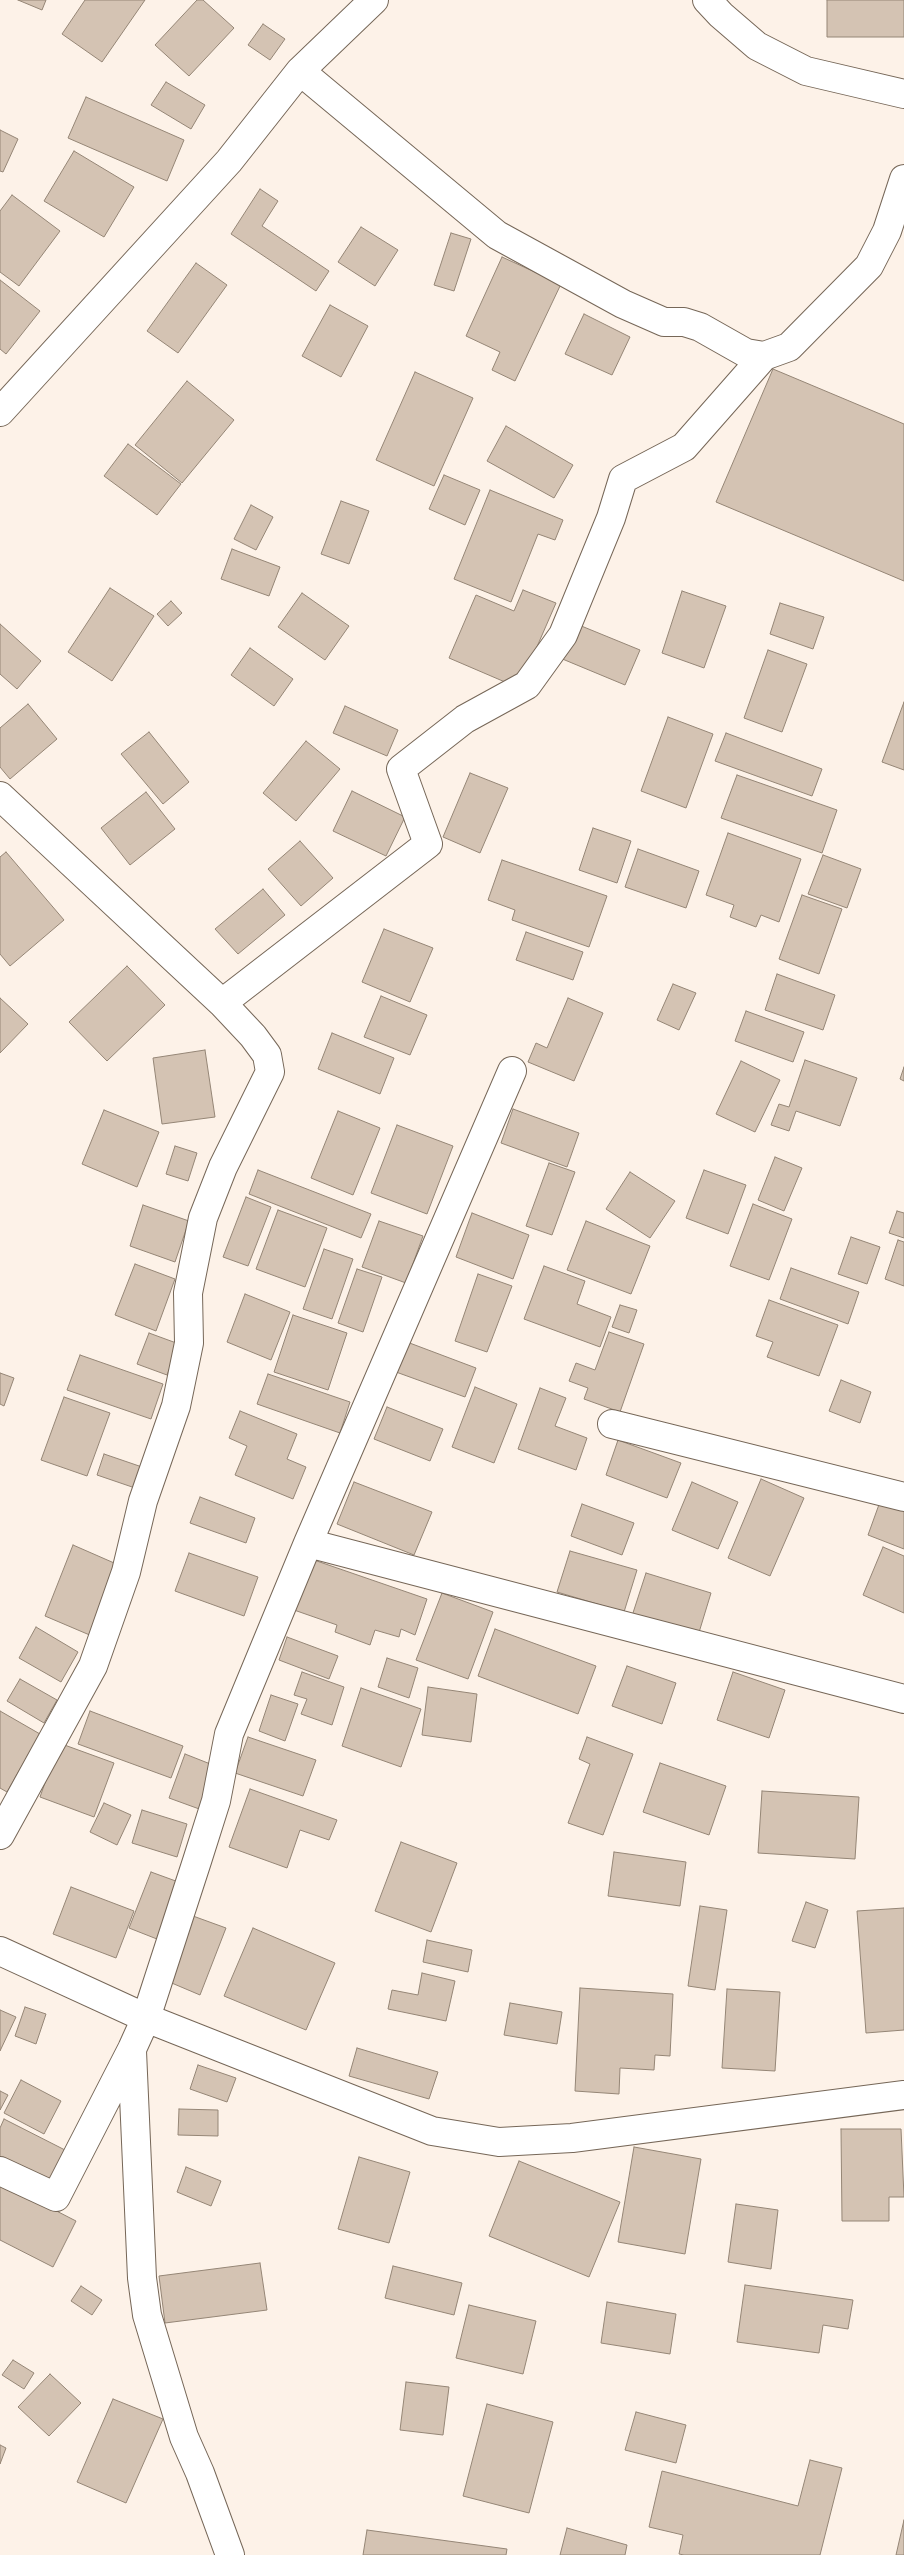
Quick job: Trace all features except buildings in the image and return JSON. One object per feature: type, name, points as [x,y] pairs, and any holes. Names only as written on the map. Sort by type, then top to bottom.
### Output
[{"type":"street","points":[[0,412],[229,160],[300,71],[374,0]]},
{"type":"street","points":[[707,0],[720,15],[757,46],[806,71],[904,94]]},
{"type":"street","points":[[300,71],[497,235],[623,304],[664,322],[684,322],[700,328],[746,353],[764,356]]},
{"type":"street","points":[[222,1003],[428,844],[401,769],[465,719],[527,685],[563,634],[611,518],[623,479],[684,446],[764,356],[789,347],[869,266],[888,231],[904,179]]},
{"type":"street","points":[[0,796],[222,1003],[253,1036],[267,1055],[270,1072],[223,1167],[203,1218],[188,1293],[189,1343],[176,1406],[143,1501],[126,1572],[93,1666],[0,1835]]},
{"type":"street","points":[[0,2171],[56,2197],[146,2018],[216,1801],[229,1734],[308,1543],[512,1071]]},
{"type":"street","points":[[612,1424],[904,1497]]},
{"type":"street","points":[[308,1543],[904,1700]]},
{"type":"street","points":[[0,1951],[146,2018],[432,2131],[499,2142],[572,2138],[904,2095]]},
{"type":"street","points":[[132,2048],[142,2278],[147,2315],[177,2408],[184,2437],[200,2473],[230,2555]]}]
